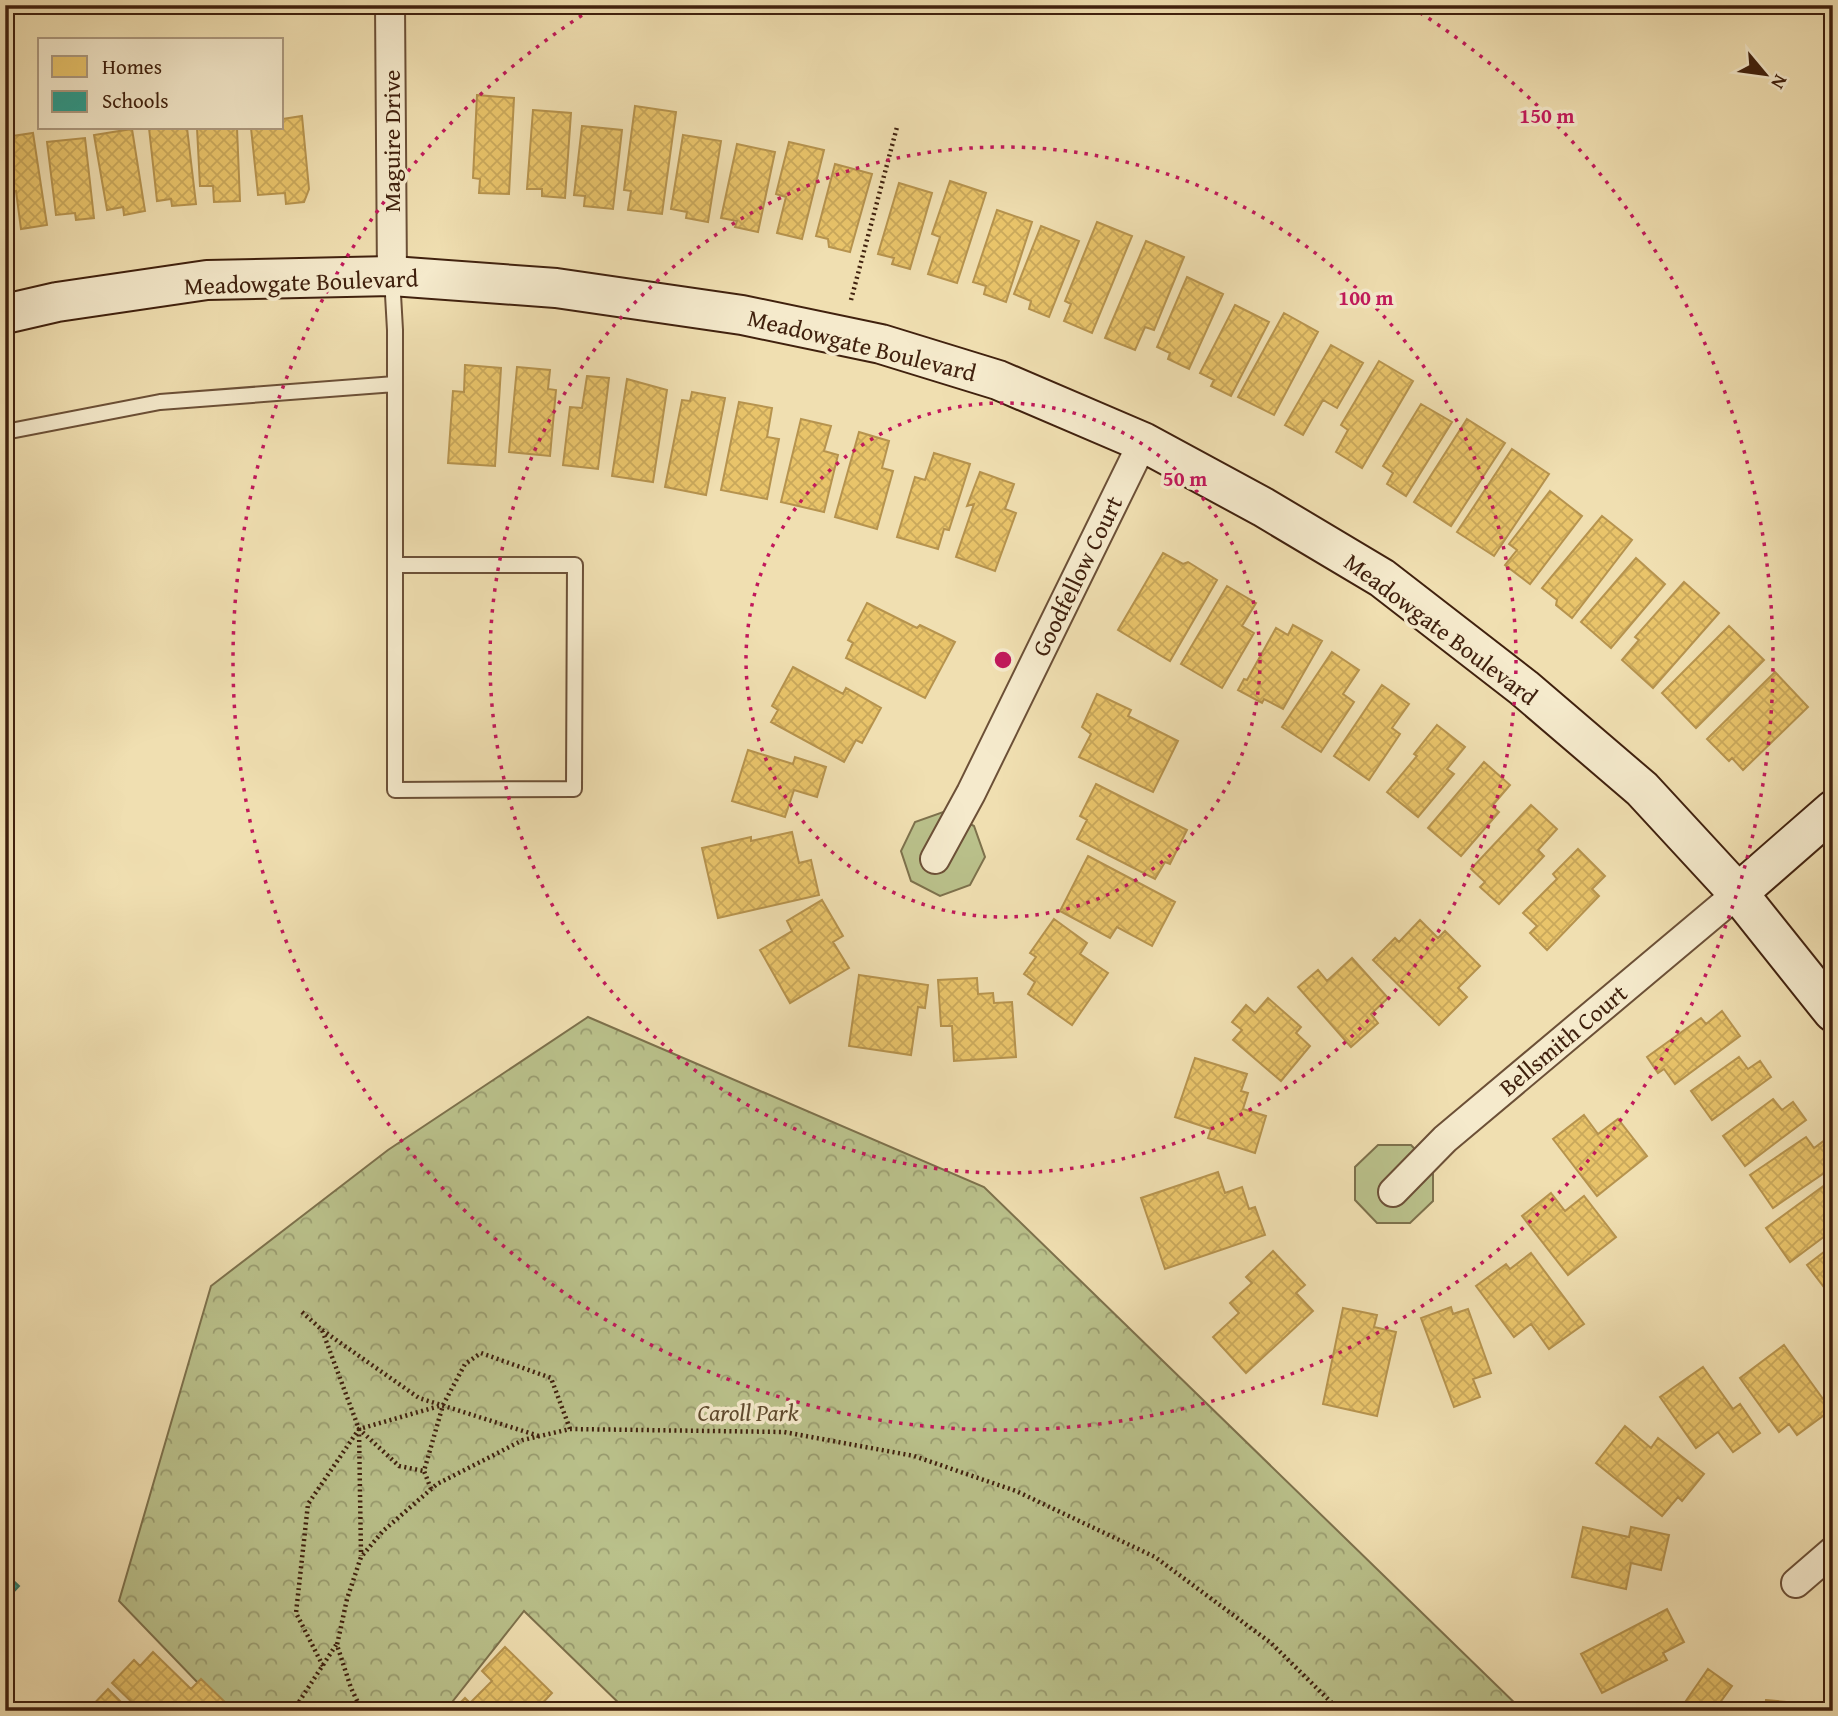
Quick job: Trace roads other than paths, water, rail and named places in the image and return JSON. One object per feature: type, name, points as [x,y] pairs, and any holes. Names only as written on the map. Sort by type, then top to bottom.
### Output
[{"type":"street","name":"Maguire Drive","points":[[390,5],[392,276]]},
{"type":"street","name":"Meadowgate Boulevard","points":[[5,314],[57,302],[206,281],[392,276],[556,288],[742,315],[881,344],[998,380],[1143,442],[1264,507],[1381,578],[1524,688],[1642,789],[1738,893],[1833,1012]]},
{"type":"street","name":"Goodfellow Court","points":[[935,859],[971,793],[1143,442]]},
{"type":"street","points":[[1738,893],[1833,810]]},
{"type":"street","name":"Bellsmith Court","points":[[1393,1192],[1445,1139],[1738,893]]},
{"type":"street","points":[[1796,1583],[1833,1551]]},
{"type":"lane","points":[[392,276],[395,384],[395,565],[395,790],[574,789],[575,565],[395,565]]},
{"type":"lane","points":[[5,432],[160,402],[395,384]]},
{"type":"park label","name":"Caroll Park","points":[[748,1412]]}]
